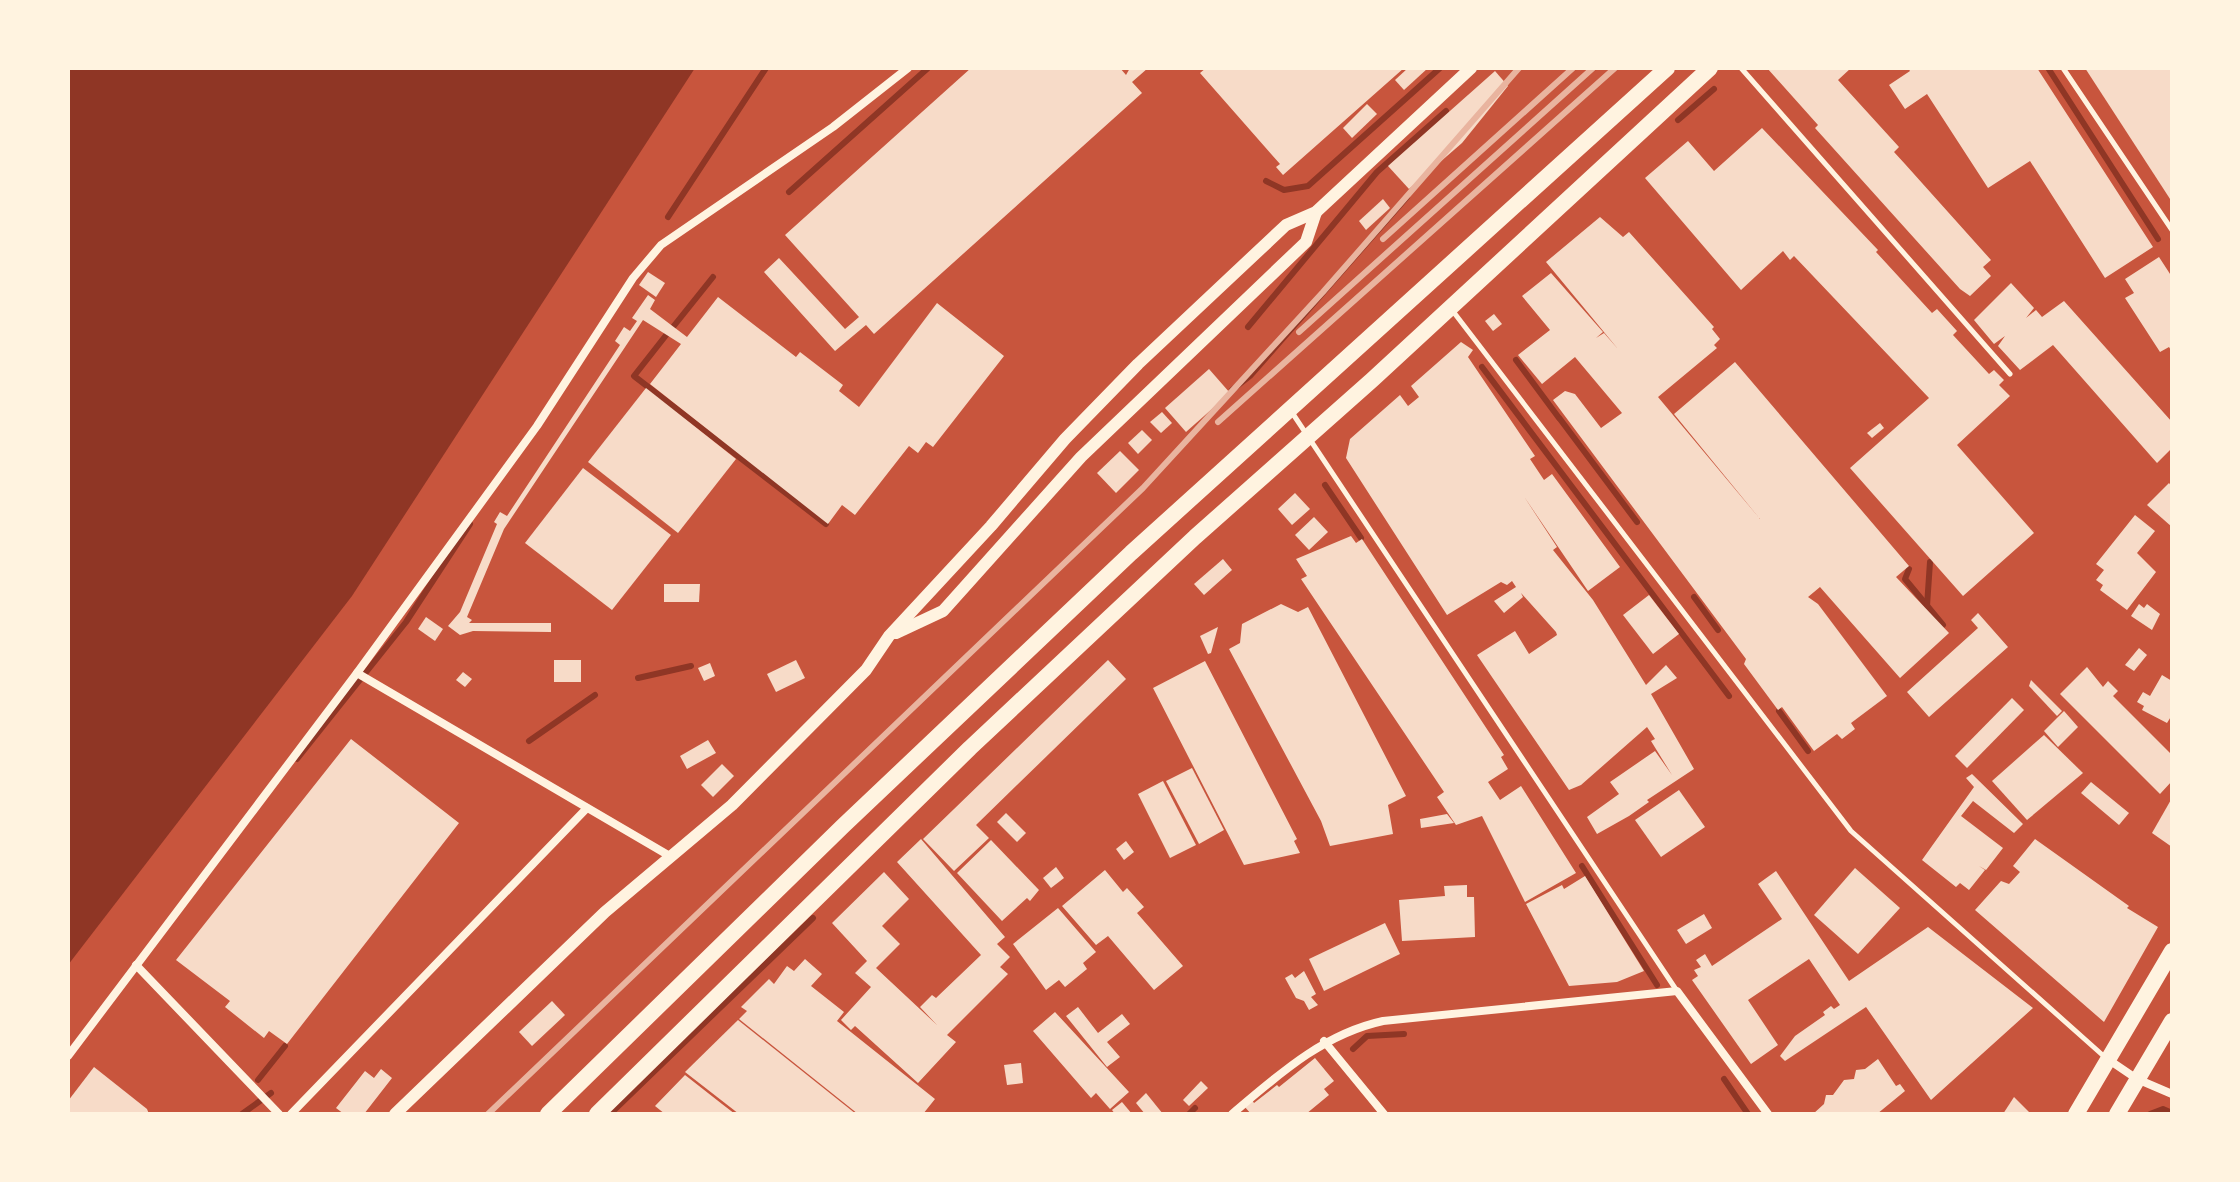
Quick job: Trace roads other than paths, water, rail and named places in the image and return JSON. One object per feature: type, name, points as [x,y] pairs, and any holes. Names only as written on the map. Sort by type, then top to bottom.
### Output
[{"type":"main road","points":[[548,1114],[921,751],[1131,553],[1667,68]]},
{"type":"main road","points":[[597,1114],[894,820],[1195,537],[1710,68]]},
{"type":"main road","points":[[2076,1114],[2172,951]]},
{"type":"main road","points":[[2117,1114],[2172,1021]]},
{"type":"street","points":[[68,1056],[357,673],[537,426],[633,278],[661,245],[833,127],[908,68]]},
{"type":"street","points":[[395,1114],[668,855],[732,805],[866,670],[889,636],[991,526],[1065,439],[1138,364],[1286,225],[1316,212],[1471,68]]},
{"type":"street","points":[[889,636],[943,611],[1081,457],[1306,242],[1316,212]]},
{"type":"street","points":[[991,526],[1006,540]]},
{"type":"street","points":[[926,597],[943,611]]},
{"type":"street","points":[[357,673],[668,855]]},
{"type":"street","points":[[291,1114],[587,808]]},
{"type":"street","points":[[136,965],[279,1114]]},
{"type":"street","points":[[1232,1114],[1324,1041],[1351,1028],[1383,1021],[1677,991],[1768,1114]]},
{"type":"street","points":[[1324,1041],[1384,1114]]},
{"type":"street","points":[[2109,1060],[2137,1079],[2172,1094]]},
{"type":"lane","points":[[1741,68],[2010,374]]},
{"type":"lane","points":[[2063,68],[2172,230]]},
{"type":"lane","points":[[1449,306],[1851,831],[2109,1060]]},
{"type":"lane","points":[[1291,410],[1677,991]]},
{"type":"waterway","points":[[668,217],[766,68]]},
{"type":"waterway","points":[[789,192],[928,68]]},
{"type":"waterway","points":[[1266,181],[1284,190],[1308,186],[1440,68]]},
{"type":"waterway","points":[[2048,68],[2158,239]]},
{"type":"waterway","points":[[1678,120],[1714,89]]},
{"type":"waterway","points":[[1248,327],[1377,172],[1446,111]]},
{"type":"waterway","points":[[1232,390],[1250,376],[1407,197]]},
{"type":"waterway","points":[[673,327],[713,277]]},
{"type":"waterway","points":[[667,334],[634,376],[826,524]]},
{"type":"waterway","points":[[1516,360],[1559,418]]},
{"type":"waterway","points":[[1482,367],[1729,696]]},
{"type":"waterway","points":[[1560,419],[1637,522]]},
{"type":"waterway","points":[[1325,485],[1361,538]]},
{"type":"waterway","points":[[297,759],[406,622],[470,524]]},
{"type":"waterway","points":[[1927,606],[1930,562]]},
{"type":"waterway","points":[[1909,569],[1905,579],[1943,625]]},
{"type":"waterway","points":[[1694,597],[1718,630]]},
{"type":"waterway","points":[[638,678],[691,666]]},
{"type":"waterway","points":[[529,741],[595,695]]},
{"type":"waterway","points":[[1779,711],[1808,751]]},
{"type":"waterway","points":[[1582,866],[1657,985]]},
{"type":"waterway","points":[[610,1114],[813,918]]},
{"type":"waterway","points":[[1353,1049],[1367,1036],[1404,1034]]},
{"type":"waterway","points":[[258,1080],[285,1046]]},
{"type":"waterway","points":[[1724,1079],[1748,1114]]},
{"type":"waterway","points":[[242,1114],[271,1093]]},
{"type":"waterway","points":[[1189,1114],[1195,1108]]},
{"type":"waterway","points":[[2150,1114],[2163,1109],[2172,1113]]},
{"type":"railway","points":[[488,1114],[1143,488],[1323,292],[1519,68]]},
{"type":"railway","points":[[1383,239],[1573,68]]},
{"type":"railway","points":[[1299,332],[1593,68]]},
{"type":"railway","points":[[1218,422],[1615,68]]}]
